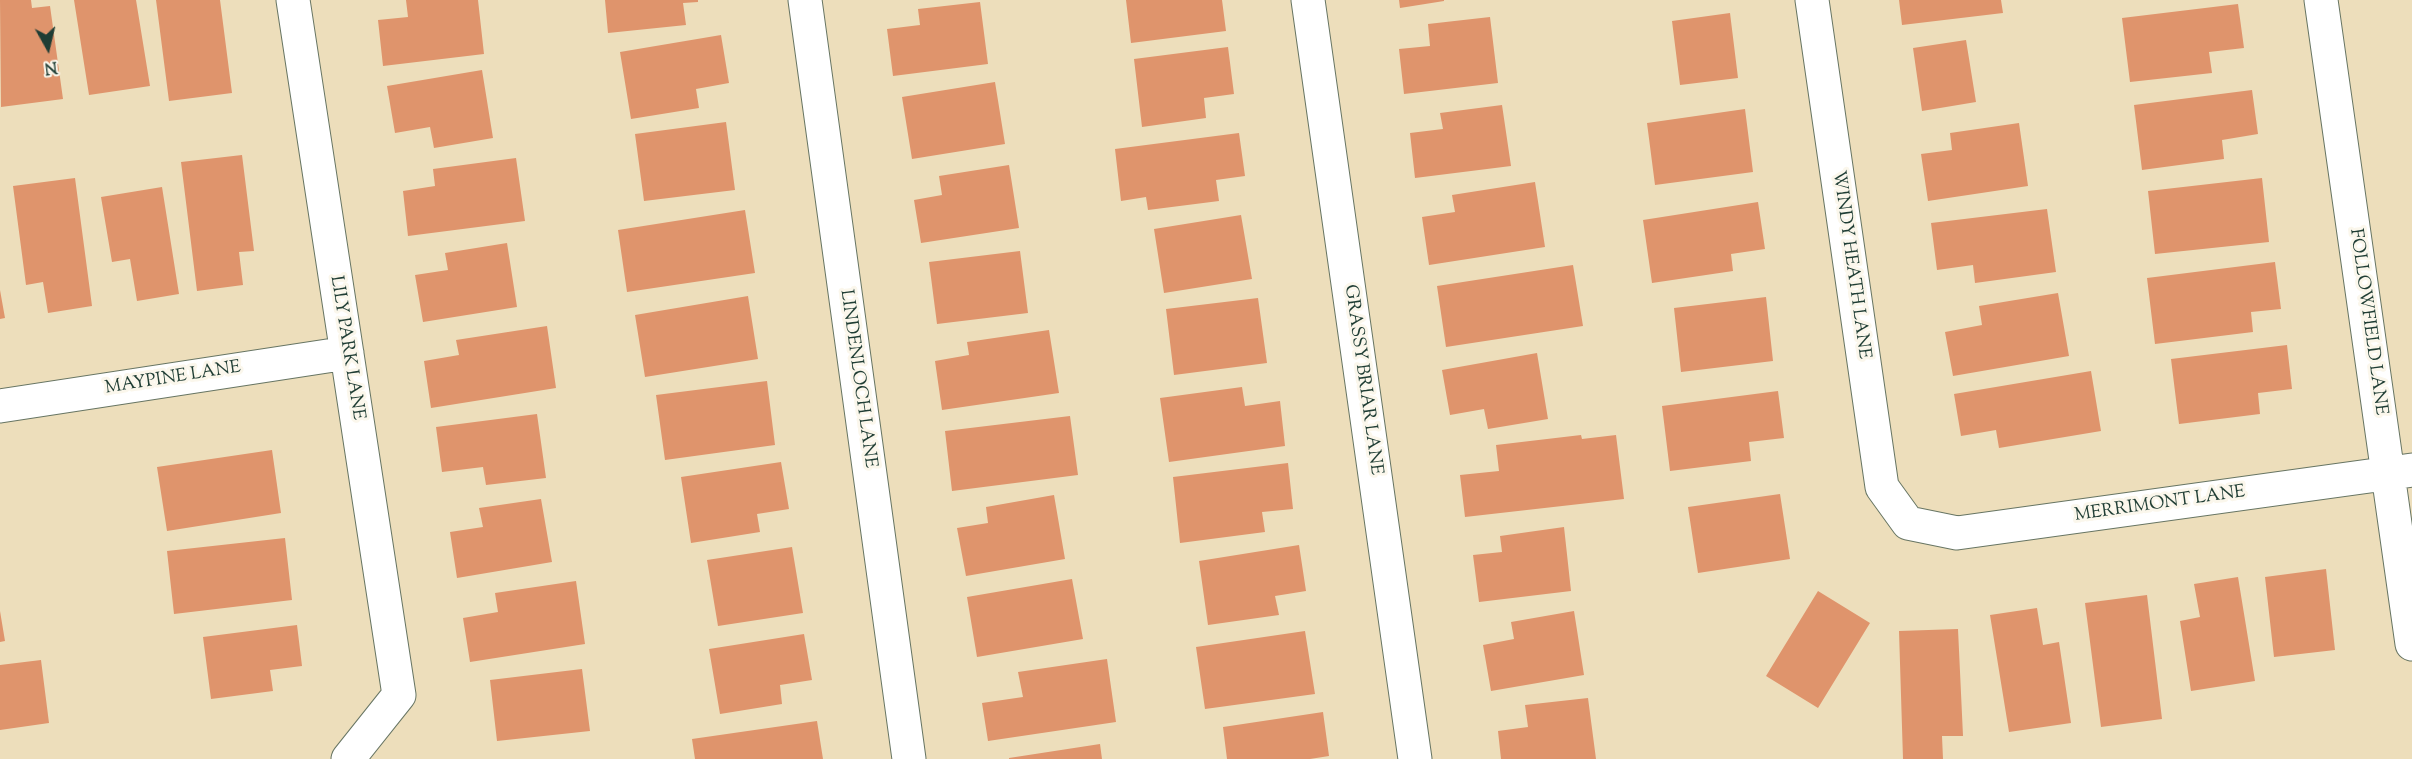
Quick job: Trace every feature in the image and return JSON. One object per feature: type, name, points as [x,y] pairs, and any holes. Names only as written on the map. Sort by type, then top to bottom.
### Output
[{"type":"street","name":"LILY PARK LANE","points":[[293,0],[399,695],[348,759]]},
{"type":"street","name":"LINDENLOCH LANE","points":[[805,0],[909,759]]},
{"type":"street","name":"GRASSY BRIAR LANE","points":[[1308,0],[1415,759]]},
{"type":"street","name":"WINDY HEATH LANE","points":[[1812,0],[1882,487],[1908,523]]},
{"type":"street","name":"FOLLOWFIELD LANE","points":[[2321,0],[2400,471],[2412,644]]},
{"type":"street","name":"MAYPINE LANE","points":[[0,406],[346,353]]},
{"type":"street","name":"MERRIMONT LANE","points":[[1908,523],[1957,533],[2400,471]]},
{"type":"building","points":[[0,0],[31,0],[32,8],[50,6],[63,99],[1,107]]},
{"type":"building","points":[[74,0],[136,0],[150,86],[89,95]]},
{"type":"building","points":[[156,0],[220,0],[232,93],[169,101]]},
{"type":"building","points":[[406,0],[478,0],[484,54],[383,66],[378,20],[408,17]]},
{"type":"building","points":[[605,0],[698,0],[698,2],[683,3],[686,25],[608,33]]},
{"type":"building","points":[[1126,0],[1222,0],[1226,31],[1131,43]]},
{"type":"building","points":[[1399,0],[1444,0],[1444,1],[1400,8]]},
{"type":"building","points":[[1899,0],[2001,0],[2003,13],[1902,25]]},
{"type":"building","points":[[980,2],[988,64],[893,76],[887,29],[920,25],[918,9]]},
{"type":"building","points":[[2238,4],[2244,48],[2209,52],[2212,73],[2130,82],[2122,18]]},
{"type":"building","points":[[1730,13],[1738,78],[1680,85],[1672,21]]},
{"type":"building","points":[[1490,17],[1498,83],[1404,94],[1399,49],[1430,46],[1428,24]]},
{"type":"building","points":[[721,35],[729,83],[696,89],[699,108],[631,119],[620,52]]},
{"type":"building","points":[[1966,40],[1976,102],[1922,111],[1913,48]]},
{"type":"building","points":[[1228,47],[1234,94],[1204,98],[1206,118],[1142,127],[1134,59]]},
{"type":"building","points":[[482,70],[493,138],[434,148],[430,127],[395,133],[387,86]]},
{"type":"building","points":[[995,82],[1005,144],[912,159],[902,97]]},
{"type":"building","points":[[2252,90],[2258,134],[2222,140],[2224,159],[2142,170],[2134,105]]},
{"type":"building","points":[[1502,105],[1511,166],[1415,178],[1410,133],[1443,129],[1440,113]]},
{"type":"building","points":[[1745,109],[1753,172],[1655,185],[1647,123]]},
{"type":"building","points":[[726,122],[735,190],[644,201],[635,134]]},
{"type":"building","points":[[2019,123],[2028,186],[1928,201],[1921,154],[1952,150],[1950,133]]},
{"type":"building","points":[[1239,133],[1245,176],[1216,180],[1219,201],[1148,210],[1146,197],[1121,201],[1115,149]]},
{"type":"building","points":[[242,155],[254,251],[239,252],[243,285],[197,291],[181,162]]},
{"type":"building","points":[[516,158],[525,221],[408,236],[403,191],[435,186],[433,169]]},
{"type":"building","points":[[1009,165],[1019,228],[921,243],[914,200],[942,195],[939,176]]},
{"type":"building","points":[[75,178],[92,306],[48,313],[43,282],[26,285],[13,186]]},
{"type":"building","points":[[2262,178],[2269,242],[2155,254],[2148,191]]},
{"type":"building","points":[[1535,182],[1545,247],[1429,265],[1422,217],[1455,212],[1452,195]]},
{"type":"building","points":[[162,187],[179,294],[137,301],[130,259],[112,262],[101,197]]},
{"type":"building","points":[[1758,202],[1765,249],[1731,254],[1733,271],[1652,283],[1643,220]]},
{"type":"building","points":[[2047,209],[2056,272],[1975,283],[1973,265],[1937,270],[1931,223]]},
{"type":"building","points":[[745,210],[755,273],[627,292],[618,230]]},
{"type":"building","points":[[1241,215],[1252,279],[1164,293],[1154,229]]},
{"type":"building","points":[[507,243],[517,307],[423,322],[415,275],[448,270],[445,253]]},
{"type":"building","points":[[1020,251],[1028,313],[937,324],[929,262]]},
{"type":"building","points":[[2275,262],[2281,309],[2251,312],[2253,332],[2155,344],[2147,278]]},
{"type":"building","points":[[1573,265],[1583,326],[1446,347],[1437,286]]},
{"type":"building","points":[[0,290],[5,318],[0,319]]},
{"type":"building","points":[[2058,293],[2069,356],[1953,376],[1945,332],[1982,325],[1979,306]]},
{"type":"building","points":[[748,296],[758,359],[645,377],[635,315]]},
{"type":"building","points":[[1766,297],[1773,361],[1681,372],[1674,308]]},
{"type":"building","points":[[1258,298],[1267,363],[1174,375],[1166,309]]},
{"type":"building","points":[[547,326],[556,388],[431,408],[424,361],[459,355],[456,340]]},
{"type":"building","points":[[1049,330],[1059,393],[942,410],[935,361],[969,355],[967,342]]},
{"type":"building","points":[[2287,345],[2292,389],[2258,393],[2260,414],[2179,424],[2171,359]]},
{"type":"building","points":[[1537,353],[1548,419],[1488,429],[1484,409],[1450,415],[1442,370]]},
{"type":"building","points":[[2091,371],[2101,431],[1999,448],[1996,430],[1961,436],[1954,394]]},
{"type":"building","points":[[767,381],[775,445],[665,460],[656,395]]},
{"type":"building","points":[[1242,387],[1245,406],[1280,401],[1285,446],[1169,462],[1160,398]]},
{"type":"building","points":[[1778,391],[1784,438],[1749,442],[1751,461],[1670,471],[1662,406]]},
{"type":"building","points":[[537,414],[546,478],[486,485],[483,467],[442,472],[436,427]]},
{"type":"building","points":[[1070,416],[1078,475],[952,491],[945,431]]},
{"type":"building","points":[[1581,435],[1582,439],[1616,435],[1624,499],[1465,517],[1460,475],[1499,471],[1496,445]]},
{"type":"building","points":[[272,450],[281,513],[167,531],[157,467]]},
{"type":"building","points":[[781,462],[789,509],[757,514],[760,532],[691,543],[681,477]]},
{"type":"building","points":[[1288,463],[1293,509],[1262,512],[1265,532],[1180,543],[1173,477]]},
{"type":"building","points":[[1780,494],[1790,559],[1698,573],[1688,507]]},
{"type":"building","points":[[1054,495],[1065,559],[966,576],[957,528],[988,523],[986,507]]},
{"type":"building","points":[[541,499],[552,562],[457,578],[450,532],[483,527],[479,508]]},
{"type":"building","points":[[1564,527],[1571,591],[1479,602],[1473,555],[1502,552],[1500,536]]},
{"type":"building","points":[[285,538],[292,600],[174,614],[167,551]]},
{"type":"building","points":[[1299,545],[1306,591],[1275,596],[1279,615],[1208,625],[1199,561]]},
{"type":"building","points":[[792,547],[803,613],[718,626],[707,560]]},
{"type":"building","points":[[2326,569],[2335,650],[2274,657],[2265,577]]},
{"type":"building","points":[[2238,577],[2255,681],[2191,691],[2180,621],[2200,617],[2194,584]]},
{"type":"building","points":[[1072,579],[1083,639],[977,657],[967,597]]},
{"type":"building","points":[[576,581],[585,644],[470,662],[463,618],[498,612],[495,593]]},
{"type":"building","points":[[1818,591],[1870,623],[1818,708],[1766,676]]},
{"type":"building","points":[[2147,595],[2162,719],[2101,727],[2085,603]]},
{"type":"building","points":[[2037,608],[2043,645],[2059,642],[2071,723],[2009,732],[1990,615]]},
{"type":"building","points":[[0,611],[5,641],[0,642]]},
{"type":"building","points":[[1574,611],[1584,675],[1491,691],[1483,645],[1514,639],[1511,622]]},
{"type":"building","points":[[297,625],[302,666],[270,670],[273,691],[211,699],[203,637]]},
{"type":"building","points":[[1958,629],[1963,736],[1942,736],[1943,759],[1903,759],[1899,631]]},
{"type":"building","points":[[1305,631],[1315,694],[1205,709],[1196,647]]},
{"type":"building","points":[[804,634],[812,680],[780,685],[782,704],[720,714],[709,649]]},
{"type":"building","points":[[1107,659],[1116,722],[988,741],[982,703],[1023,697],[1018,672]]},
{"type":"building","points":[[41,660],[49,723],[0,730],[0,665]]},
{"type":"building","points":[[582,669],[590,731],[497,741],[490,680]]},
{"type":"building","points":[[1588,698],[1596,759],[1501,759],[1498,731],[1528,727],[1525,705]]},
{"type":"building","points":[[1323,712],[1329,756],[1310,759],[1227,759],[1223,727]]},
{"type":"building","points":[[817,721],[823,759],[695,759],[692,739]]},
{"type":"building","points":[[1100,744],[1102,759],[1009,759],[1009,758]]}]
